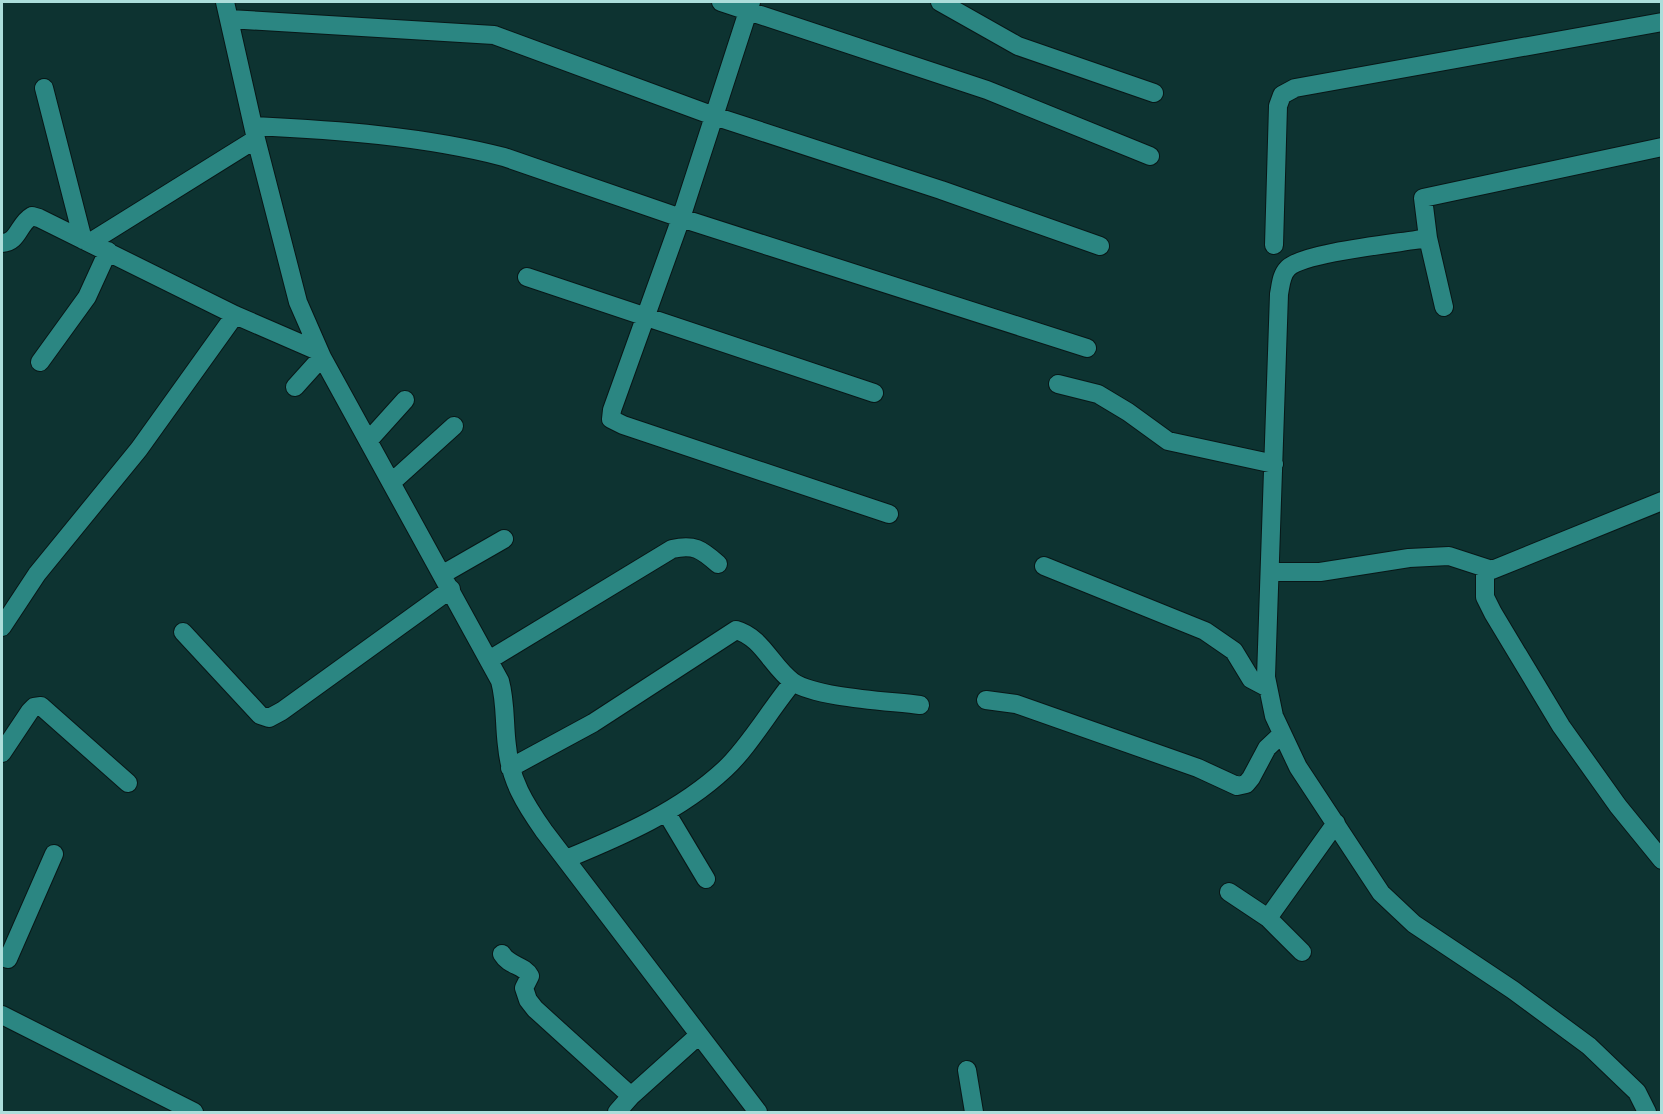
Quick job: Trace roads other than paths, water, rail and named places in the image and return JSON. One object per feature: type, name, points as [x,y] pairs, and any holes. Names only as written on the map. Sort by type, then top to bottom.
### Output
[{"type":"street","points":[[721,2],[749,6],[987,90],[1150,156]]},
{"type":"street","points":[[940,2],[1018,46],[1154,93]]},
{"type":"street","points":[[749,6],[681,218],[612,410],[611,419],[623,426],[890,514]]},
{"type":"street","points":[[758,1113],[526,806],[510,768],[505,698],[489,660],[320,354],[298,302],[254,132],[227,10],[494,35],[714,116],[941,190],[1100,246]]},
{"type":"street","points":[[1274,244],[1278,106],[1282,95],[1295,88],[1662,22]]},
{"type":"street","points":[[44,88],[86,242]]},
{"type":"street","points":[[86,242],[254,132],[299,128],[474,149],[1087,348]]},
{"type":"street","points":[[1444,307],[1428,238],[1423,202],[1428,195],[1662,147]]},
{"type":"street","points":[[2,243],[15,238],[26,219],[32,216],[320,354]]},
{"type":"street","points":[[1428,238],[1314,257],[1290,266],[1282,276],[1279,294],[1268,688],[1282,734],[1298,766],[1375,885],[1392,905],[1414,924],[1513,990],[1588,1046],[1637,1092],[1647,1113]]},
{"type":"street","points":[[40,362],[87,297],[108,251]]},
{"type":"street","points":[[527,277],[874,393]]},
{"type":"street","points":[[2,627],[37,574],[139,449],[235,315]]},
{"type":"street","points":[[295,387],[320,354]]},
{"type":"street","points":[[1058,384],[1098,394],[1168,441],[1274,464]]},
{"type":"street","points":[[369,440],[405,400]]},
{"type":"street","points":[[392,482],[453,426]]},
{"type":"street","points":[[1271,572],[1320,572],[1408,558],[1449,556],[1485,568],[1500,568],[1662,501]]},
{"type":"street","points":[[183,632],[260,715],[269,717],[282,711],[504,539]]},
{"type":"street","points":[[489,660],[672,549],[690,545],[701,548],[718,564]]},
{"type":"street","points":[[1044,566],[1205,631],[1234,651],[1251,679],[1268,688]]},
{"type":"street","points":[[1485,568],[1485,597],[1561,726],[1618,806],[1662,860]]},
{"type":"street","points":[[510,768],[593,723],[736,630],[747,633],[793,682],[839,695],[920,705]]},
{"type":"street","points":[[566,860],[629,833],[666,812],[727,768],[793,682]]},
{"type":"street","points":[[986,700],[1016,704],[1198,768],[1237,786],[1246,784],[1267,748],[1282,734]]},
{"type":"street","points":[[2,753],[30,711],[34,707],[41,706],[128,783]]},
{"type":"street","points":[[666,812],[706,879]]},
{"type":"street","points":[[1268,918],[1336,823]]},
{"type":"street","points":[[4,964],[54,854]]},
{"type":"street","points":[[1229,892],[1268,918],[1302,952]]},
{"type":"street","points":[[502,954],[506,960],[527,971],[530,976],[525,988],[528,1000],[535,1009],[631,1096]]},
{"type":"street","points":[[2,1015],[194,1113]]},
{"type":"street","points":[[616,1113],[631,1096],[699,1035]]},
{"type":"street","points":[[967,1070],[974,1113]]}]
